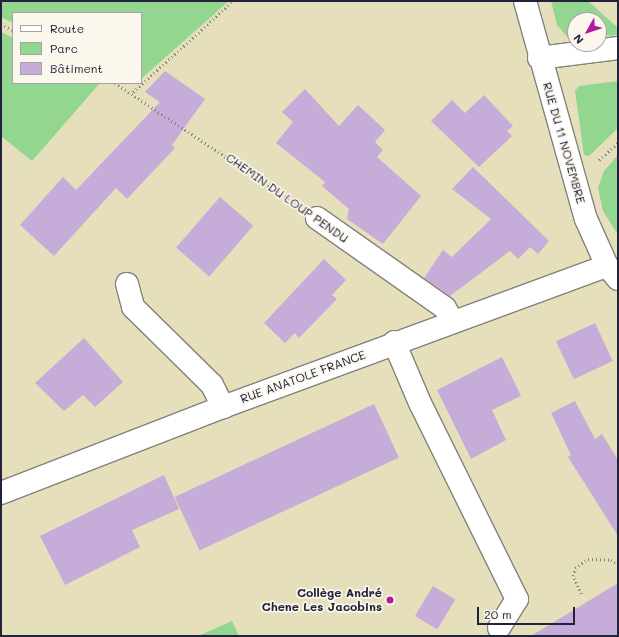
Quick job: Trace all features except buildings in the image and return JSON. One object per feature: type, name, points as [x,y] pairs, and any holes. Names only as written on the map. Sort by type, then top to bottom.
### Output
[{"type":"street","name":"RUE DU 11 NOVEMBRE","points":[[525,1],[539,58],[586,219],[612,273]]},
{"type":"street","points":[[539,58],[618,48]]},
{"type":"street","name":"CHEMIN DU LOUP PENDU","points":[[317,218],[445,308],[452,321]]},
{"type":"street","name":"RUE ANATOLE FRANCE","points":[[1,493],[223,406],[452,321],[612,273]]},
{"type":"street","points":[[127,284],[132,307],[212,384],[223,406]]},
{"type":"street","points":[[394,342],[420,403],[517,599],[499,628]]},
{"type":"path","points":[[142,84],[233,1]]},
{"type":"path","points":[[1,24],[12,30]]},
{"type":"path","name":"CHEMIN DU LOUP PENDU","points":[[117,84],[133,92],[317,218]]},
{"type":"path","points":[[133,92],[142,84]]},
{"type":"path","points":[[581,594],[573,576],[575,568],[588,560],[611,560],[618,564]]},
{"type":"green space","points":[[1,1],[229,1],[142,78],[142,12],[12,12],[12,22],[1,17]]},
{"type":"green space","points":[[551,1],[588,1],[600,12],[567,12],[567,37],[557,25]]},
{"type":"green space","points":[[607,18],[617,27],[618,35],[607,36]]},
{"type":"green space","points":[[1,32],[12,38],[12,84],[99,84],[32,161],[1,136]]},
{"type":"green space","points":[[618,81],[618,128],[589,156],[584,155],[575,91],[579,86]]},
{"type":"green space","points":[[618,155],[618,235],[603,211],[598,188],[604,171]]},
{"type":"green space","points":[[232,621],[239,636],[198,636]]},
{"type":"place","name":"Collège André Chene Les Jacobins","points":[[390,600]]}]
